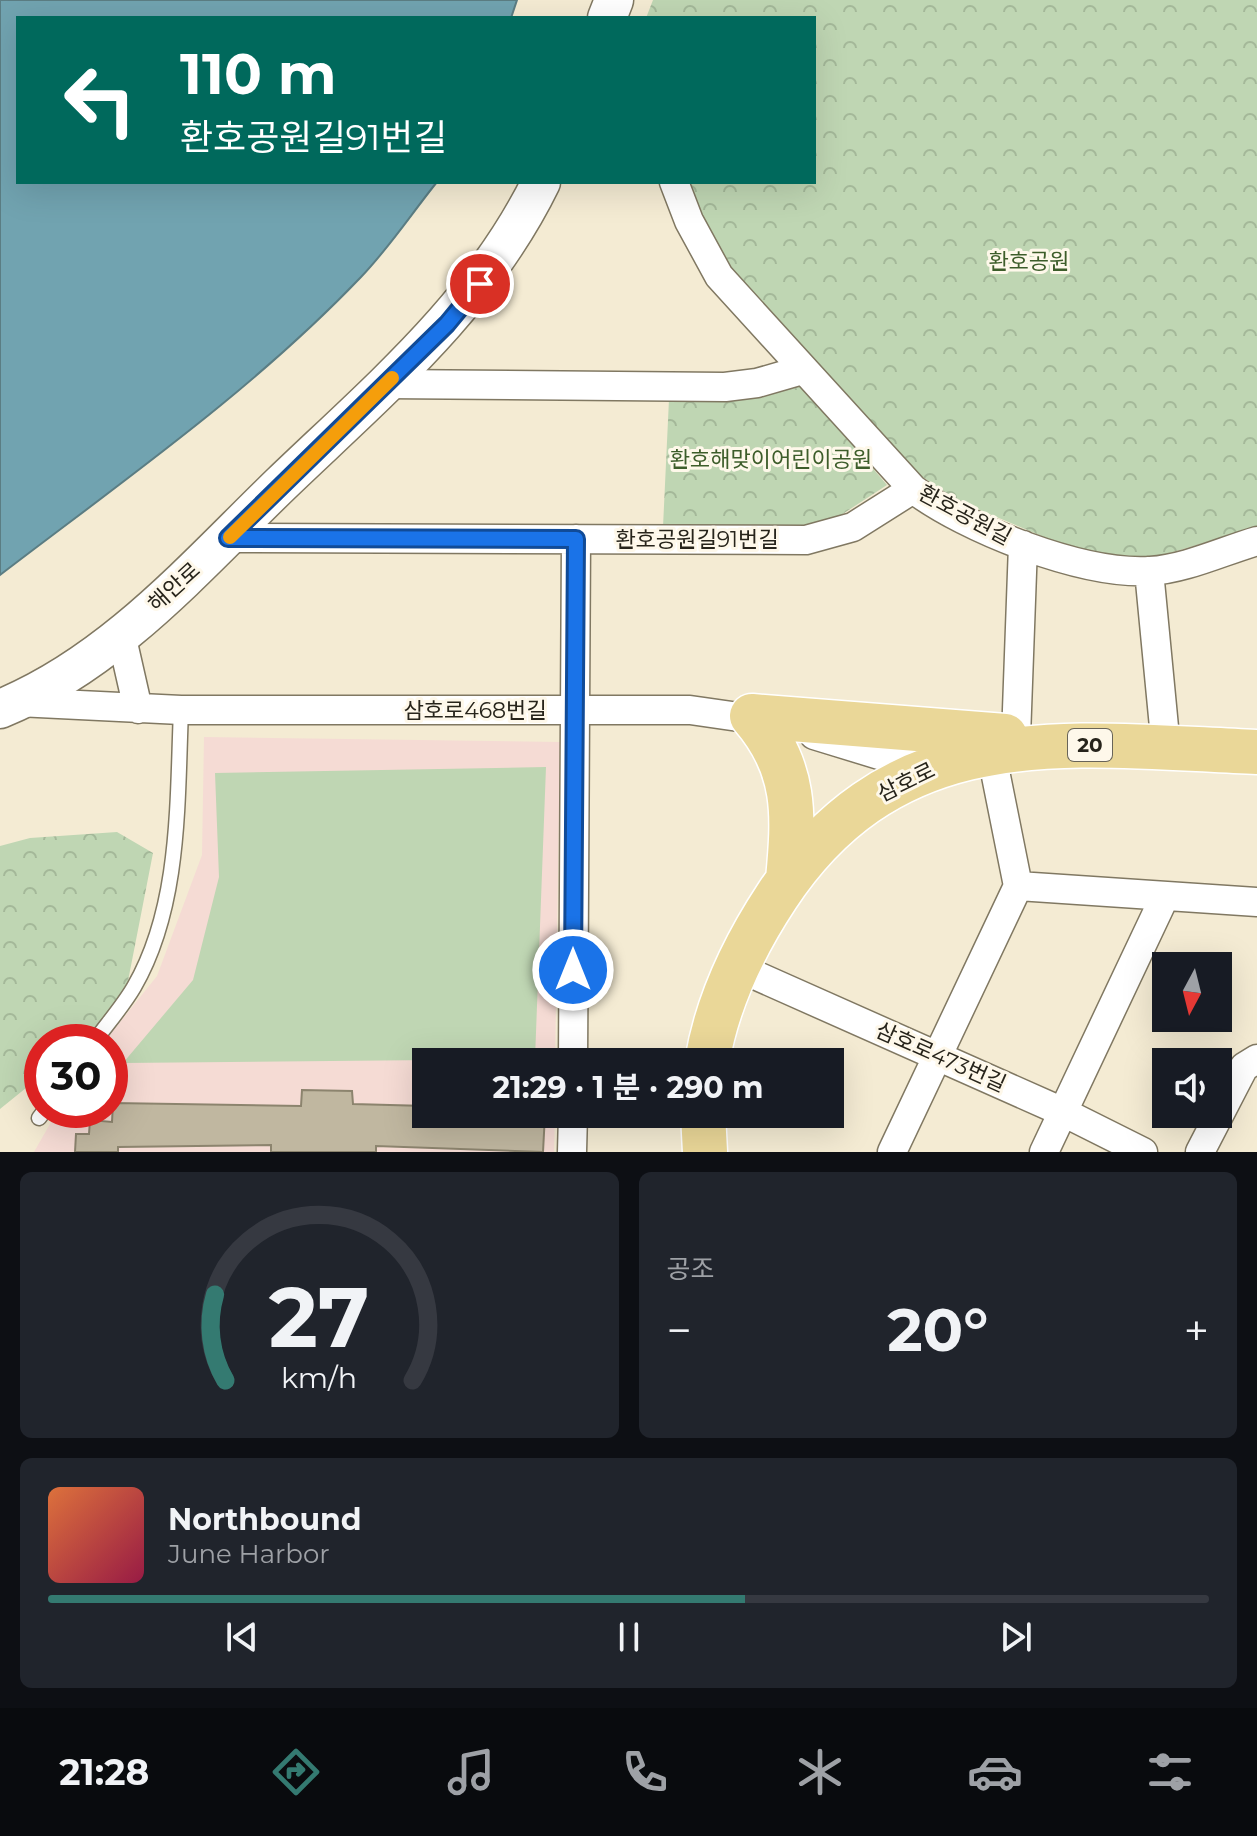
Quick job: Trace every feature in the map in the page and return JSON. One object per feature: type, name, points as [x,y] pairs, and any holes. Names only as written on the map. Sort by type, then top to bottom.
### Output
[{"type":"main road","points":[[752,716],[1003,744],[1257,752]]},
{"type":"main road","points":[[752,716],[773,740],[785,765],[791,823],[788,880]]},
{"type":"main road","name":"삼호로","points":[[710,1048],[719,1013],[737,967],[788,880],[814,849],[862,805],[889,786],[925,769],[1003,744]]},
{"type":"main road","points":[[704,1128],[705,1152]]},
{"type":"street","name":"해안로","points":[[9,705],[92,658],[121,634],[228,538],[386,384],[447,324],[480,284],[526,213],[540,184]]},
{"type":"street","name":"환호공원길","points":[[675,184],[694,231],[719,276],[913,489],[930,502],[1023,545],[1093,565],[1149,571],[1257,541]]},
{"type":"street","points":[[386,384],[725,387],[757,383],[802,370]]},
{"type":"street","name":"환호공원길91번길","points":[[228,538],[806,540],[853,527],[913,489]]},
{"type":"street","points":[[573,1048],[576,539]]},
{"type":"street","points":[[892,1152],[1018,886],[1003,744],[1023,545]]},
{"type":"street","points":[[1149,571],[1166,748]]},
{"type":"street","points":[[121,634],[138,709]]},
{"type":"street","name":"삼호로468번길","points":[[9,705],[181,710],[690,710],[752,716],[925,769]]},
{"type":"street","points":[[1018,886],[1257,902]]},
{"type":"street","points":[[1044,1152],[1165,896]]},
{"type":"street","name":"삼호로473번길","points":[[737,967],[1063,1112],[1143,1152]]},
{"type":"street","points":[[1200,1152],[1244,1067],[1257,1059]]},
{"type":"street","points":[[572,1152],[573,1128]]},
{"type":"lane","points":[[107,1024],[134,988],[161,916],[173,847],[181,710]]},
{"type":"shaded area","points":[[204,737],[560,742],[555,1048],[412,1048],[412,1128],[555,1128],[554,1152],[34,1152],[48,1128],[128,1128],[128,1024],[118,1024],[157,976],[202,855]]},
{"type":"green space","name":"환호공원","points":[[653,0],[1257,0],[1257,527],[1160,556],[1115,557],[1068,547],[956,500],[911,469],[733,275],[703,226],[689,184],[816,184],[816,16],[647,16]]},
{"type":"green space","name":"환호해맞이어린이공원","points":[[800,383],[887,485],[838,517],[815,525],[663,527],[669,399]]},
{"type":"green space","points":[[546,767],[535,1048],[412,1048],[412,1060],[128,1063],[128,1057],[193,980],[219,877],[215,773]]},
{"type":"green space","points":[[117,832],[153,853],[120,1022],[24,1024],[24,1090],[0,1109],[0,846],[30,838]]},
{"type":"water","points":[[0,0],[517,0],[512,16],[16,16],[16,184],[435,184],[371,266],[276,358],[186,433],[0,575]]},
{"type":"building","points":[[302,1090],[352,1091],[353,1104],[412,1106],[412,1128],[544,1128],[543,1152],[376,1146],[376,1152],[271,1152],[271,1145],[118,1147],[118,1152],[75,1152],[76,1134],[89,1134],[89,1128],[128,1128],[128,1103],[301,1106]]},
{"type":"slow traffic","points":[[230,537],[392,378]]},
{"type":"route","points":[[480,284],[447,324],[228,538],[576,539],[573,970]]}]
